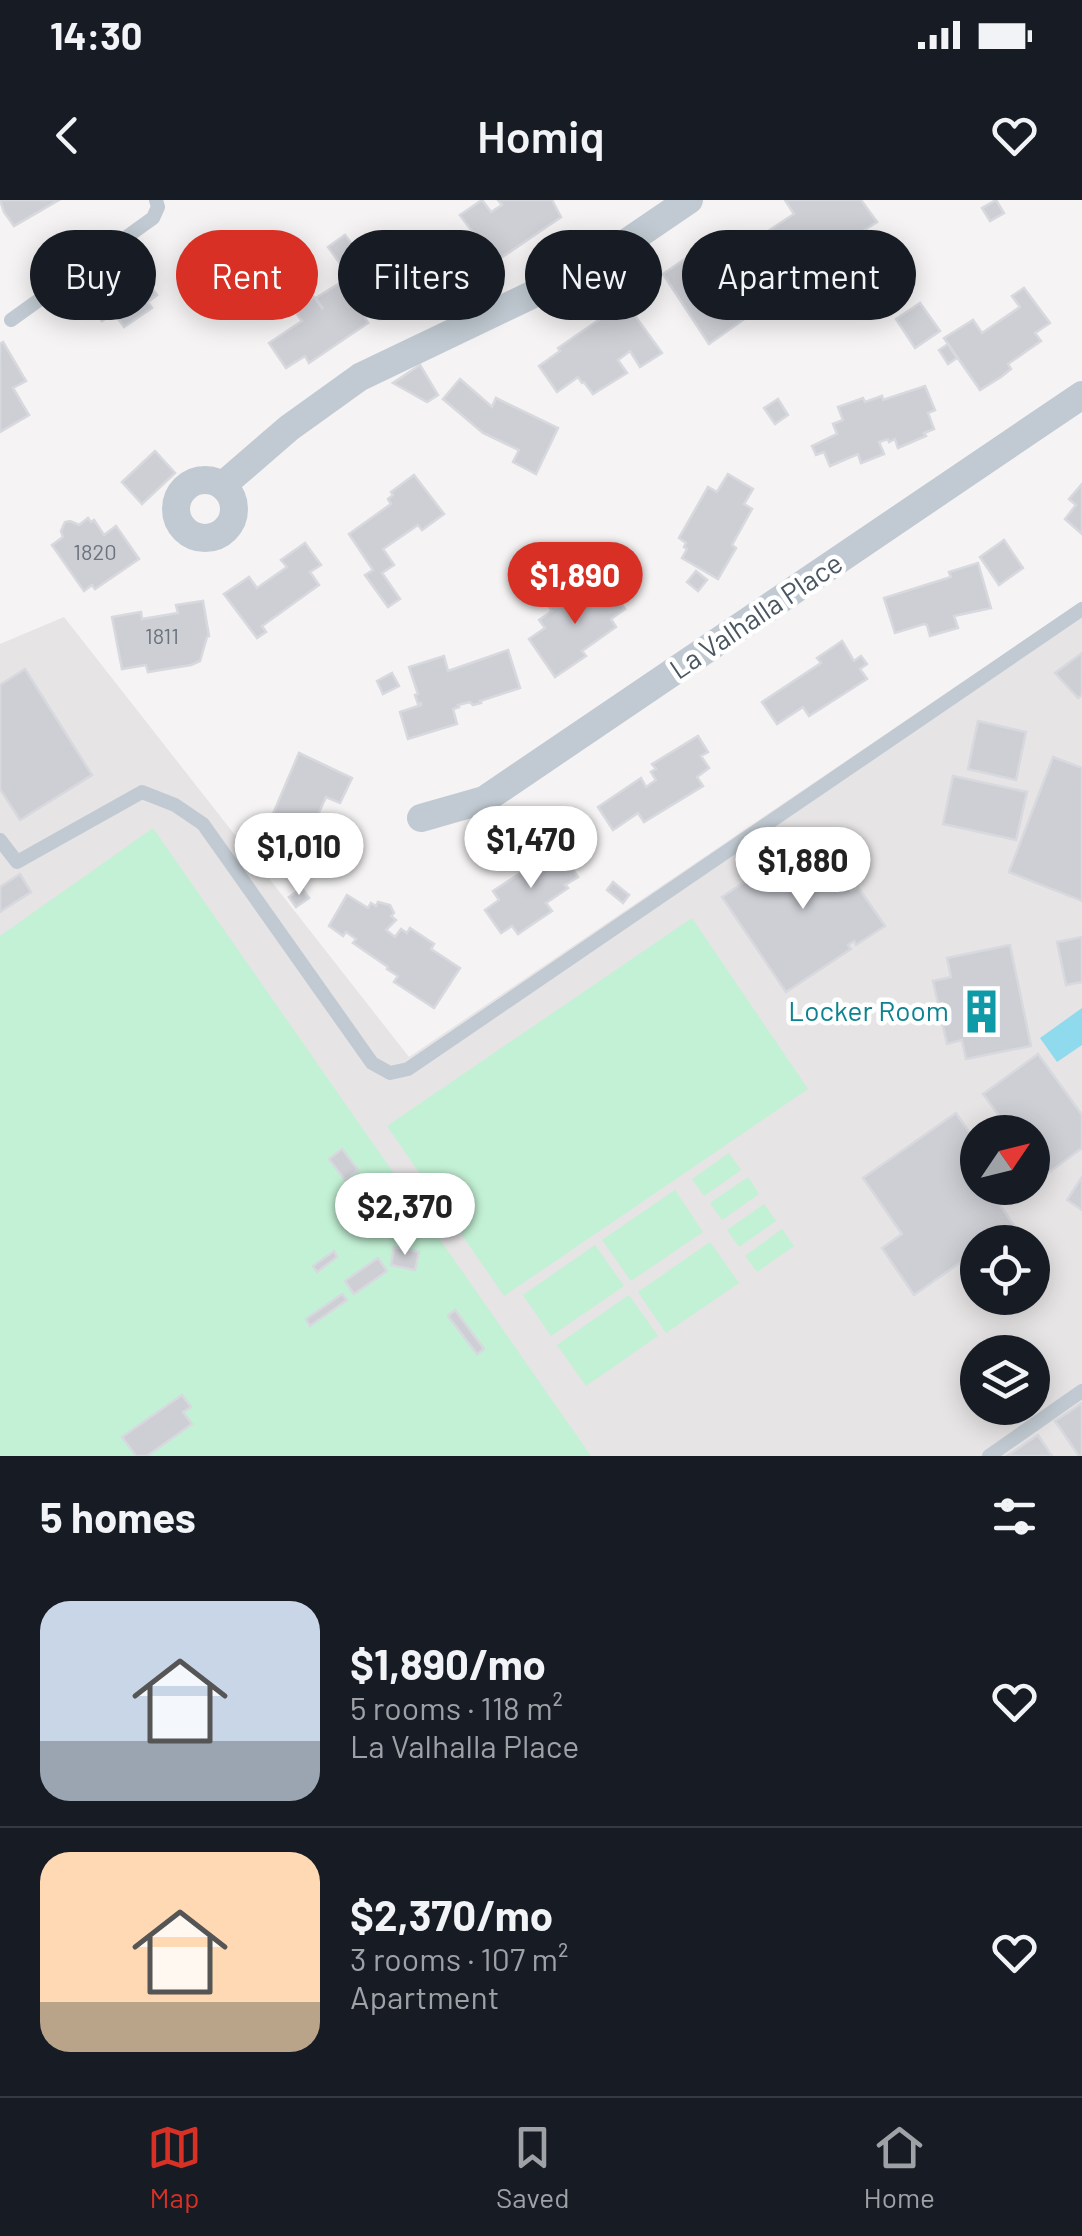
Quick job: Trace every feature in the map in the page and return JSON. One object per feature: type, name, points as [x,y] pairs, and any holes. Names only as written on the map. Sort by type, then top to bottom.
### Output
[{"type":"street","points":[[223,486],[288,428],[360,377],[592,266],[688,200]]},
{"type":"street","name":"La Valhalla Place","points":[[421,818],[484,800],[1082,394]]},
{"type":"lane","points":[[11,320],[153,218],[158,207],[156,200]]},
{"type":"lane","points":[[0,840],[17,862],[142,792],[175,805],[203,824],[353,1038],[372,1062],[390,1073],[408,1069],[1082,610]]},
{"type":"lane","points":[[989,1456],[1082,1391]]},
{"type":"shaded area","points":[[1082,601],[1082,1456],[0,1456],[0,644],[64,617],[409,1057]]},
{"type":"green space","points":[[153,828],[591,1456],[0,1456],[0,936]]},
{"type":"green space","points":[[692,918],[808,1089],[504,1296],[387,1126]]},
{"type":"green space","points":[[729,1153],[741,1170],[704,1196],[692,1179]]},
{"type":"green space","points":[[748,1177],[759,1194],[722,1220],[710,1203]]},
{"type":"green space","points":[[675,1190],[703,1232],[631,1281],[602,1240]]},
{"type":"green space","points":[[764,1204],[776,1221],[739,1247],[727,1230]]},
{"type":"green space","points":[[782,1229],[794,1246],[757,1272],[745,1256]]},
{"type":"green space","points":[[710,1242],[739,1283],[666,1333],[638,1292]]},
{"type":"green space","points":[[595,1245],[624,1286],[551,1336],[523,1295]]},
{"type":"green space","points":[[629,1295],[658,1336],[586,1386],[557,1345]]},
{"type":"water","points":[[1082,1008],[1082,1045],[1057,1062],[1040,1038]]},
{"type":"building","points":[[0,200],[59,200],[14,226]]},
{"type":"building","points":[[482,200],[491,212],[502,205],[498,200],[552,200],[561,217],[542,230],[525,230],[525,242],[505,255],[505,230],[471,230],[460,215]]},
{"type":"building","points":[[785,200],[861,200],[877,222],[865,230],[770,230],[794,214]]},
{"type":"building","points":[[996,200],[1004,213],[990,221],[982,208]]},
{"type":"building","points":[[338,240],[338,261],[328,247]]},
{"type":"building","points":[[682,261],[682,303],[663,274]]},
{"type":"building","points":[[338,284],[338,320],[368,323],[309,363],[305,356],[286,368],[269,343],[301,320],[318,320],[318,302],[323,309],[318,297]]},
{"type":"building","points":[[1024,288],[1050,323],[1035,333],[1041,341],[1008,364],[1011,369],[980,390],[944,338],[973,320],[982,333],[1020,307],[1012,296]]},
{"type":"building","points":[[920,303],[940,331],[915,348],[897,320],[916,320],[916,306]]},
{"type":"building","points":[[599,320],[638,320],[662,353],[640,367],[630,351],[618,360],[627,373],[593,394],[578,377],[557,392],[539,366],[560,351],[558,348]]},
{"type":"building","points":[[693,320],[743,320],[709,344]]},
{"type":"building","points":[[3,342],[26,381],[13,388],[29,415],[0,432],[0,344]]},
{"type":"building","points":[[948,344],[957,358],[948,364],[939,350]]},
{"type":"building","points":[[420,365],[438,395],[427,402],[393,383]]},
{"type":"building","points":[[460,379],[492,407],[496,398],[558,428],[536,474],[513,462],[519,450],[483,433],[443,399]]},
{"type":"building","points":[[925,386],[935,410],[928,413],[934,429],[924,433],[926,436],[898,448],[895,439],[879,442],[884,454],[861,463],[858,454],[830,466],[824,452],[816,455],[812,446],[837,434],[833,424],[843,420],[838,407],[863,398],[865,402],[882,396],[883,400]]},
{"type":"building","points":[[778,399],[788,415],[775,424],[764,408]]},
{"type":"building","points":[[155,451],[175,473],[142,504],[122,482]]},
{"type":"building","points":[[728,474],[753,489],[744,504],[752,509],[718,579],[682,558],[687,549],[679,538],[708,487],[717,492]]},
{"type":"building","points":[[414,475],[444,514],[422,530],[418,525],[383,549],[394,565],[382,573],[400,599],[388,607],[365,575],[373,570],[349,534],[391,504],[391,492]]},
{"type":"building","points":[[1082,484],[1082,534],[1065,519],[1076,505],[1069,499]]},
{"type":"building","points":[[88,518],[104,535],[116,526],[139,559],[95,589],[92,585],[84,591],[52,545],[63,537],[65,522],[79,525]]},
{"type":"building","points":[[1004,540],[1023,568],[999,585],[980,557]]},
{"type":"building","points":[[305,543],[321,565],[310,572],[319,585],[262,626],[266,632],[257,638],[224,594],[249,577],[257,588],[287,567],[281,560]]},
{"type":"building","points":[[978,563],[991,608],[954,616],[958,628],[930,636],[924,624],[895,633],[884,598],[951,577],[949,572]]},
{"type":"building","points":[[696,571],[707,580],[698,591],[687,582]]},
{"type":"building","points":[[608,585],[625,609],[611,619],[616,627],[582,651],[586,656],[555,677],[529,639],[545,628],[539,620],[552,611],[547,604],[565,592],[570,599],[585,590],[590,597]]},
{"type":"building","points":[[203,601],[209,636],[200,661],[148,672],[146,665],[122,669],[112,617],[141,612],[142,619],[178,613],[176,605]]},
{"type":"building","points":[[842,641],[854,661],[861,656],[867,664],[860,669],[867,679],[809,716],[803,707],[777,724],[762,702],[821,663],[817,658]]},
{"type":"building","points":[[508,650],[520,688],[481,703],[458,705],[453,709],[457,724],[408,739],[400,712],[421,705],[409,667],[444,656],[448,671]]},
{"type":"building","points":[[1082,653],[1082,695],[1078,698],[1055,673]]},
{"type":"building","points":[[25,669],[92,775],[20,820],[0,789],[0,685]]},
{"type":"building","points":[[392,673],[399,686],[383,694],[377,681]]},
{"type":"building","points":[[978,721],[1026,732],[1016,780],[968,769]]},
{"type":"building","points":[[698,736],[708,752],[701,756],[709,768],[697,777],[703,786],[644,822],[638,813],[613,830],[598,807],[641,778],[646,787],[656,780],[652,764]]},
{"type":"building","points":[[299,753],[352,778],[340,803],[326,797],[305,843],[295,838],[287,854],[261,842]]},
{"type":"building","points":[[1053,757],[1082,768],[1082,901],[1009,872]]},
{"type":"building","points":[[953,776],[1027,792],[1016,840],[943,824]]},
{"type":"building","points":[[821,831],[847,870],[840,874],[851,891],[858,887],[885,926],[856,945],[854,941],[848,945],[851,949],[786,992],[722,897],[787,853],[791,858],[797,854],[794,849]]},
{"type":"building","points":[[551,844],[578,877],[546,903],[552,911],[518,934],[512,926],[501,933],[485,910],[499,900],[493,891],[528,868],[524,862]]},
{"type":"building","points":[[20,874],[31,892],[0,912],[0,887]]},
{"type":"building","points":[[613,882],[629,895],[623,903],[607,890]]},
{"type":"building","points":[[302,888],[309,898],[296,907],[289,897]]},
{"type":"building","points":[[347,895],[368,908],[378,902],[390,905],[394,913],[391,916],[396,920],[386,930],[395,937],[401,929],[407,933],[410,928],[434,944],[431,949],[460,968],[434,1008],[394,982],[398,976],[353,943],[356,939],[329,926]]},
{"type":"building","points":[[1082,937],[1082,982],[1066,985],[1057,942]]},
{"type":"building","name":"Locker Room","points":[[1010,945],[1031,1046],[966,1059],[962,1040],[947,1044],[933,981],[951,977],[947,958]]},
{"type":"building","points":[[1038,1054],[1082,1115],[1082,1148],[1050,1172],[1050,1115],[998,1115],[983,1094]]},
{"type":"building","points":[[956,1113],[960,1119],[960,1205],[1000,1205],[1014,1225],[960,1225],[960,1263],[914,1295],[882,1248],[902,1234],[863,1178]]},
{"type":"building","points":[[342,1149],[358,1170],[345,1180],[329,1159]]},
{"type":"building","points":[[1082,1177],[1082,1210],[1067,1200]]},
{"type":"building","points":[[394,1247],[419,1252],[415,1270],[391,1265]]},
{"type":"building","points":[[334,1251],[337,1257],[317,1272],[313,1266]]},
{"type":"building","points":[[378,1258],[387,1271],[354,1294],[345,1281]]},
{"type":"building","points":[[342,1294],[347,1300],[310,1326],[306,1319]]},
{"type":"building","points":[[455,1310],[484,1349],[477,1354],[448,1316]]},
{"type":"building","points":[[182,1395],[191,1407],[183,1412],[192,1424],[147,1456],[136,1456],[122,1437]]},
{"type":"building","points":[[1082,1403],[1082,1456],[1079,1456],[1055,1421]]},
{"type":"building","points":[[1038,1435],[1052,1456],[1007,1456]]},
{"type":"place","name":"Locker Room","points":[[982,1011]]}]
